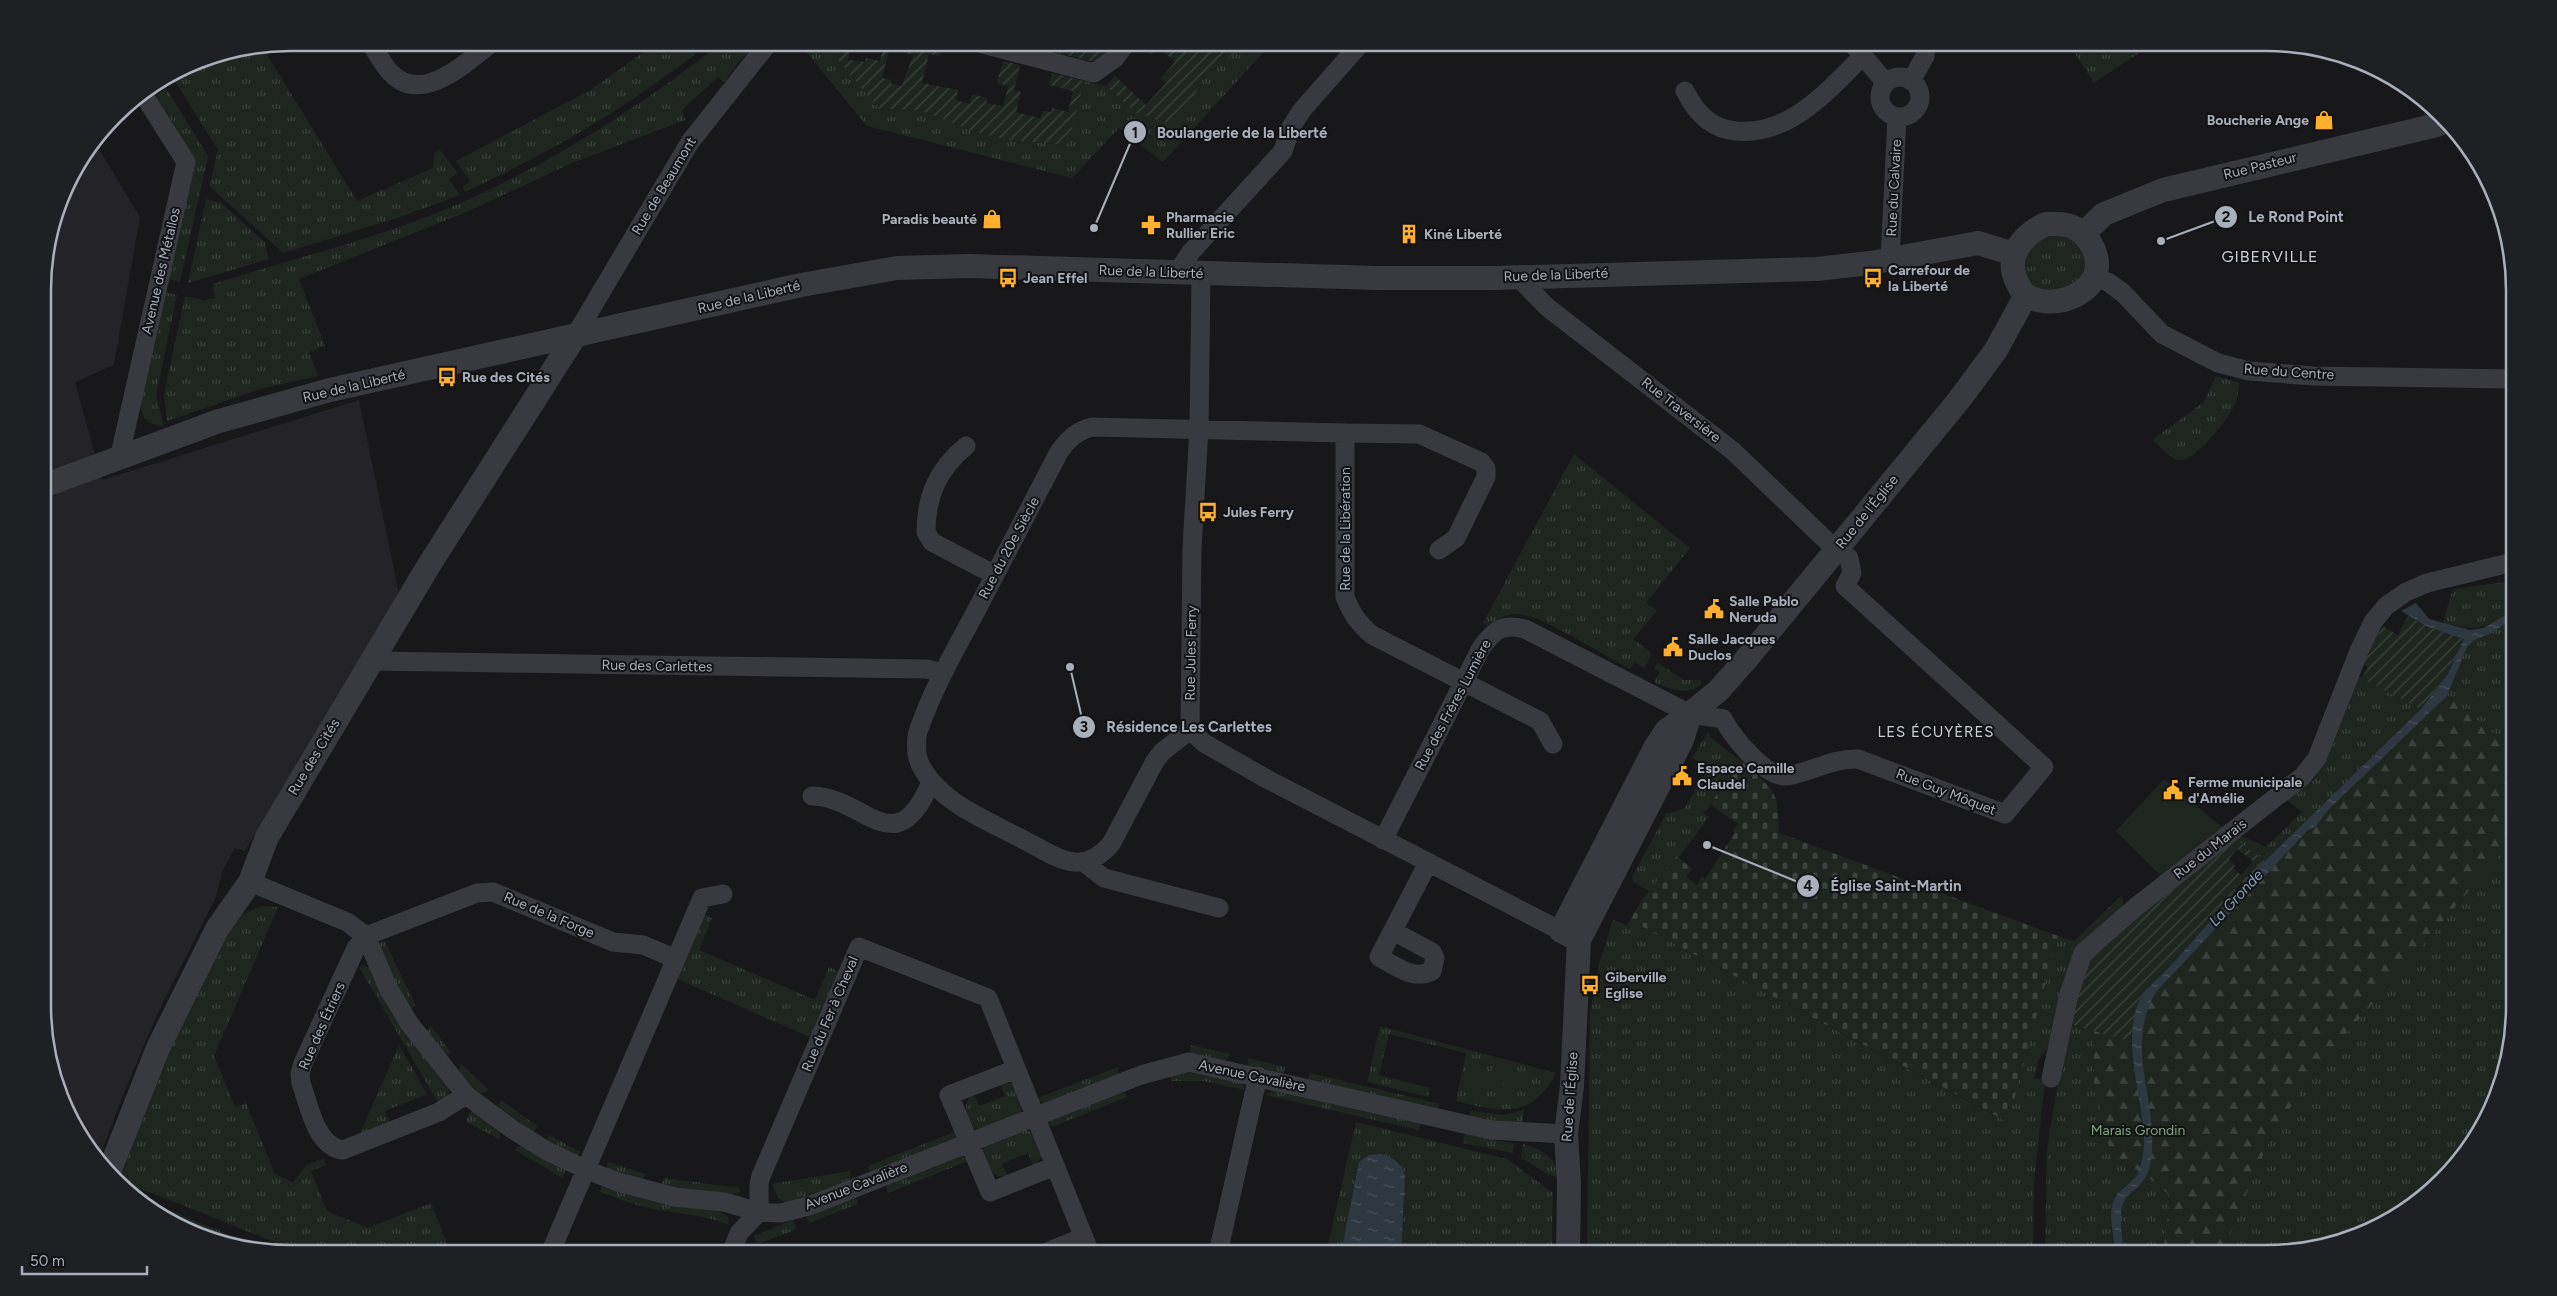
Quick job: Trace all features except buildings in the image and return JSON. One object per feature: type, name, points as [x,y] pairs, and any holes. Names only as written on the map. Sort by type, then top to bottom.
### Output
[{"type":"street","points":[[376,51],[393,75],[409,83],[430,85],[480,51]]},
{"type":"street","name":"Rue de Beaumont","points":[[576,336],[690,142],[762,51]]},
{"type":"street","points":[[1010,51],[1094,73],[1115,58],[1120,51]]},
{"type":"street","points":[[1178,273],[1191,252],[1283,151],[1291,127],[1302,110],[1354,51]]},
{"type":"street","points":[[1685,92],[1700,114],[1721,129],[1750,132],[1766,129],[1788,121],[1811,106],[1856,51]]},
{"type":"street","points":[[1858,51],[1886,83]]},
{"type":"street","points":[[1911,81],[1925,56],[1925,51]]},
{"type":"street","points":[[1896,78],[1911,81],[1920,95],[1918,106],[1909,114],[1897,117],[1886,112],[1880,100],[1882,88],[1886,83],[1896,78]]},
{"type":"street","name":"Avenue des Métallos","points":[[119,459],[186,162],[147,100]]},
{"type":"street","name":"Rue du Calvaire","points":[[1890,259],[1897,117]]},
{"type":"street","name":"Rue Pasteur","points":[[2084,233],[2104,214],[2163,190],[2439,124]]},
{"type":"street","points":[[2046,224],[2071,226],[2084,233],[2096,253],[2095,276],[2087,287],[2064,300],[2041,301],[2026,295],[2019,286],[2012,269],[2014,254],[2026,236],[2046,224]]},
{"type":"street","name":"Rue de la Liberté","points":[[51,483],[219,421],[330,390],[801,285],[897,268],[968,266],[1378,278],[1518,277],[1587,273],[1817,269],[1890,259],[1978,243],[2014,254]]},
{"type":"street","name":"Rue Jules Ferry","points":[[1190,730],[1192,538],[1200,428],[1201,274]]},
{"type":"street","name":"Rue du Centre","points":[[2095,276],[2108,282],[2123,294],[2162,334],[2218,364],[2249,371],[2313,376],[2506,379]]},
{"type":"street","name":"Rue Traversière","points":[[1518,277],[1547,307],[1733,451],[1837,549]]},
{"type":"street","name":"Rue de l'Église","points":[[1568,1245],[1569,1184],[1566,1134],[1572,1086],[1570,936],[1682,740],[1690,714],[1718,690],[1749,656],[1959,400],[1996,350],[2026,295]]},
{"type":"street","name":"Rue des Cités","points":[[112,1165],[158,1048],[208,945],[226,915],[250,882],[267,837],[429,566],[576,336]]},
{"type":"street","name":"Rue du 20e Siècle","points":[[1085,863],[1070,862],[1051,854],[957,804],[931,782],[920,765],[916,747],[919,727],[943,673],[1066,442],[1080,430],[1092,427],[1200,428]]},
{"type":"street","points":[[1200,428],[1419,434],[1481,462],[1486,468],[1486,477],[1456,538],[1438,550]]},
{"type":"street","name":"Rue de la Libération","points":[[1345,433],[1345,598],[1352,614],[1372,635],[1540,721],[1553,744]]},
{"type":"street","points":[[966,446],[942,470],[931,491],[926,532],[932,542],[995,575]]},
{"type":"street","name":"Rue Guy Môquet","points":[[1690,714],[1723,719],[1731,734],[1757,760],[1776,774],[1786,776],[1842,758],[1858,758],[2005,814],[2044,767],[1845,586],[1852,574],[1849,558],[1837,549]]},
{"type":"street","name":"Rue du Marais","points":[[2051,1078],[2069,994],[2082,952],[2137,906],[2303,776],[2317,758],[2359,651],[2374,622],[2386,606],[2406,592],[2427,583],[2506,564]]},
{"type":"street","name":"Rue des Frères Lumière","points":[[1383,840],[1481,648],[1492,632],[1514,626],[1525,629],[1690,714]]},
{"type":"street","name":"Rue des Carlettes","points":[[371,661],[927,669],[943,673]]},
{"type":"street","points":[[1218,908],[1104,878],[1085,863],[1103,853],[1111,844],[1162,752],[1190,730],[1204,743],[1383,840],[1570,936]]},
{"type":"street","points":[[812,796],[828,796],[878,822],[890,824],[900,822],[921,804],[931,782]]},
{"type":"street","points":[[1393,931],[1428,863]]},
{"type":"street","points":[[250,882],[347,922],[366,936]]},
{"type":"street","name":"Rue de la Forge","points":[[366,936],[477,893],[493,892],[613,942],[643,945],[676,959]]},
{"type":"street","points":[[554,1245],[702,898],[723,894]]},
{"type":"street","name":"Avenue Cavalière","points":[[366,936],[388,988],[409,1023],[466,1095],[519,1133],[587,1170],[644,1190],[675,1197],[724,1202],[759,1212],[781,1213],[809,1206],[1159,1068],[1189,1062],[1491,1130],[1566,1134]]},
{"type":"street","name":"Rue des Étriers","points":[[366,936],[356,948],[303,1063],[300,1074],[321,1136],[335,1149],[343,1150],[439,1112],[454,1105],[466,1095]]},
{"type":"street","name":"Rue du Fer à Cheval","points":[[759,1212],[759,1184],[761,1176],[859,947],[988,998],[1016,1069]]},
{"type":"street","points":[[1055,1166],[990,1192],[949,1095],[1016,1069],[1087,1245]]},
{"type":"street","points":[[1220,1245],[1258,1076]]},
{"type":"street","points":[[734,1245],[739,1233],[759,1212]]},
{"type":"shaded area","points":[[98,148],[140,217],[114,365],[75,382],[102,480],[359,400],[399,594],[245,851],[235,848],[223,870],[215,899],[160,1008],[102,1152],[83,1125],[64,1083],[53,1037],[51,1006],[51,290],[53,259],[64,213],[76,184],[91,157]]},
{"type":"green space","points":[[646,51],[699,51],[652,86],[592,125],[497,177],[465,192],[463,187],[470,181],[456,161],[590,90]]},
{"type":"green space","points":[[711,51],[751,51],[740,60],[724,82],[718,77],[682,110],[685,120],[572,163],[464,213],[299,279],[325,346],[309,352],[318,376],[260,389],[167,421],[164,394],[185,296],[203,300],[215,298],[213,284],[414,222],[478,195],[573,145],[693,65]]},
{"type":"green space","points":[[806,51],[841,51],[838,60],[879,108],[922,111],[978,133],[1008,140],[1068,145],[1084,81],[1106,86],[1136,113],[1190,104],[1204,76],[1237,51],[1265,51],[1163,162],[1119,128],[1072,178],[867,126]]},
{"type":"green space","points":[[840,51],[850,51],[848,60],[865,62],[866,58],[880,61],[882,51],[889,51],[882,78],[891,80],[890,83],[902,86],[913,55],[902,51],[940,51],[939,56],[929,54],[922,83],[958,90],[956,100],[969,104],[972,94],[987,98],[986,103],[1003,106],[1008,86],[997,83],[1003,61],[1020,65],[1014,90],[1021,92],[1016,112],[1040,118],[1043,111],[1051,112],[1052,108],[1068,112],[1073,91],[1049,85],[1052,73],[1084,81],[1068,145],[1008,140],[978,133],[922,111],[878,108],[838,60]]},
{"type":"green space","points":[[1049,51],[1109,51],[1098,63]]},
{"type":"green space","points":[[1163,51],[1237,51],[1204,76],[1190,104],[1171,124],[1136,113],[1106,86],[1115,76],[1146,105],[1166,83],[1161,78],[1175,62]]},
{"type":"green space","points":[[2073,51],[2142,51],[2094,83]]},
{"type":"green space","points":[[266,53],[357,201],[433,168],[434,153],[440,150],[458,173],[449,179],[460,195],[397,218],[283,253],[209,186],[218,150],[175,81],[199,69],[228,59]]},
{"type":"green space","points":[[166,88],[208,156],[180,282],[167,279],[189,149],[156,96]]},
{"type":"green space","points":[[206,199],[221,203],[265,242],[269,259],[188,283]]},
{"type":"green space","points":[[2048,233],[2068,235],[2084,247],[2086,273],[2071,287],[2043,292],[2027,281],[2023,257]]},
{"type":"green space","points":[[164,292],[177,295],[156,395],[164,426],[153,424],[147,420],[142,414],[141,400],[145,370]]},
{"type":"green space","points":[[2216,376],[2239,383],[2234,406],[2214,435],[2196,453],[2181,460],[2173,458],[2152,440],[2204,402]]},
{"type":"green space","points":[[1574,454],[1690,548],[1646,603],[1657,611],[1633,639],[1650,652],[1651,656],[1644,668],[1635,662],[1630,669],[1554,626],[1523,615],[1512,614],[1505,616],[1488,627],[1483,623]]},
{"type":"green space","points":[[2506,582],[2506,615],[2487,625],[2473,628],[2443,622],[2453,589]]},
{"type":"green space","points":[[2408,616],[2426,626],[2462,637],[2464,641],[2448,674],[2421,709],[2356,676],[2362,678],[2368,667],[2362,663],[2383,626],[2398,635]]},
{"type":"green space","name":"Marais Grondin","points":[[2506,622],[2506,780],[2181,1245],[2045,1245],[2047,1150],[2067,1023],[2213,917],[2265,861],[2233,837],[2241,836],[2266,847],[2302,812],[2286,800],[2313,781],[2323,764],[2356,676],[2421,709],[2447,696],[2467,647],[2474,640]]},
{"type":"green space","points":[[1658,663],[1684,680],[1700,680],[1702,683],[1697,688],[1685,691],[1672,689],[1654,682],[1660,672],[1654,668]]},
{"type":"green space","name":"Marais Grondin","points":[[2447,696],[2506,743],[2506,847],[2316,1070],[2273,1133],[2226,1245],[2164,1245],[2169,1208],[2168,1194],[2145,1174],[2117,1159],[2103,1135],[2094,1082],[2094,1031],[2132,1042],[2140,1047],[2145,1013],[2156,991],[2307,831],[2316,826],[2328,810]]},
{"type":"green space","points":[[1708,732],[1711,738],[1741,761],[1703,813],[1709,817],[1679,857],[1649,891],[1633,882],[1632,877],[1666,814],[1685,808],[1708,767],[1692,758]]},
{"type":"green space","points":[[1741,761],[1772,791],[1778,807],[1779,833],[2058,936],[2008,1122],[1630,920],[1641,901],[1677,856],[1692,869],[1686,877],[1697,885],[1702,877],[1705,879],[1735,833],[1733,831],[1738,824],[1711,805],[1703,814]]},
{"type":"green space","points":[[2164,779],[2227,831],[2165,880],[2116,831]]},
{"type":"green space","points":[[2233,837],[2265,861],[2245,884],[2242,882],[2235,889],[2237,891],[2155,983],[2141,1007],[2132,1042],[2067,1023],[2083,962]],"holes":[[[2237,849],[2253,861],[2241,875],[2233,868],[2235,866],[2229,859]]]},
{"type":"green space","points":[[2506,847],[2506,1006],[2504,1037],[2498,1068],[2488,1097],[2466,1139],[2447,1163],[2424,1186],[2400,1205],[2358,1227],[2329,1237],[2298,1243],[2226,1245],[2273,1133],[2316,1070]]},
{"type":"green space","points":[[2121,896],[2123,907],[2052,1040],[2038,1061],[2035,1078],[2045,1080],[2034,1182],[2033,1245],[1587,1245],[1590,1014],[1599,964],[1613,920],[1627,925],[1630,920],[2007,1122],[2058,936],[2074,941]]},
{"type":"green space","points":[[263,906],[278,907],[214,1056],[235,1107],[246,1103],[275,1174],[293,1182],[307,1165],[323,1158],[326,1165],[311,1171],[327,1211],[368,1228],[431,1203],[448,1245],[280,1244],[135,1187],[122,1176],[127,1162],[124,1160],[148,1095],[215,950],[238,916]]},
{"type":"green space","points":[[703,914],[712,918],[699,950],[815,1000],[829,967],[841,973],[812,1038],[675,978]]},
{"type":"green space","points":[[384,940],[416,1006],[409,1008],[405,1004],[378,945]]},
{"type":"green space","points":[[362,965],[370,968],[449,1085],[449,1096],[440,1106],[359,967]]},
{"type":"green space","points":[[431,1026],[451,1053],[445,1056],[425,1032]]},
{"type":"green space","points":[[1380,1026],[1556,1073],[1547,1088],[1536,1099],[1525,1105],[1513,1109],[1501,1109],[1472,1105],[1456,1101],[1466,1053],[1389,1034],[1379,1075],[1430,1088],[1428,1097],[1367,1082]]},
{"type":"green space","points":[[399,1045],[427,1094],[385,1111],[391,1125],[359,1136]]},
{"type":"green space","points":[[1191,1045],[1231,1054],[1225,1061],[1193,1054],[1190,1052]]},
{"type":"green space","points":[[1248,1058],[1285,1067],[1284,1074],[1248,1066]]},
{"type":"green space","points":[[1471,1060],[1486,1064],[1479,1092],[1464,1088]]},
{"type":"green space","points":[[461,1064],[488,1089],[484,1093],[480,1093],[458,1074]]},
{"type":"green space","points":[[1493,1064],[1521,1072],[1516,1087],[1489,1079]]},
{"type":"green space","points":[[1118,1067],[1118,1075],[1044,1104],[1038,1098]]},
{"type":"green space","points":[[1193,1070],[1242,1083],[1245,1090],[1203,1081],[1172,1081],[1170,1078],[1172,1074]]},
{"type":"green space","points":[[1310,1073],[1440,1104],[1436,1109],[1308,1080]]},
{"type":"green space","points":[[1004,1081],[1015,1085],[1020,1097],[1022,1105],[1018,1117],[980,1131],[976,1130],[966,1111],[967,1101],[974,1094],[979,1106],[1005,1096],[1000,1083]]},
{"type":"green space","points":[[1274,1089],[1421,1122],[1419,1130],[1266,1095]]},
{"type":"green space","points":[[1123,1090],[1127,1097],[1052,1127],[1048,1119]]},
{"type":"green space","points":[[501,1100],[537,1126],[534,1132],[498,1107]]},
{"type":"green space","points":[[474,1109],[501,1132],[499,1139],[466,1122],[469,1113]]},
{"type":"green space","points":[[1524,1110],[1522,1123],[1468,1120],[1471,1111],[1503,1115]]},
{"type":"green space","points":[[1356,1122],[1507,1159],[1553,1193],[1552,1245],[1328,1245]]},
{"type":"green space","points":[[1023,1129],[1034,1133],[1042,1154],[1041,1158],[1033,1166],[1028,1153],[1002,1164],[1008,1176],[1002,1177],[993,1173],[987,1165],[983,1149],[986,1145]]},
{"type":"green space","points":[[957,1131],[956,1139],[870,1172],[868,1168],[870,1165]]},
{"type":"green space","points":[[1465,1134],[1514,1144],[1513,1153],[1463,1143]]},
{"type":"green space","points":[[549,1135],[580,1152],[576,1157],[547,1140]]},
{"type":"green space","points":[[521,1144],[566,1169],[563,1178],[515,1150]]},
{"type":"green space","points":[[1523,1144],[1541,1151],[1552,1159],[1557,1171],[1557,1177],[1549,1175],[1521,1158]]},
{"type":"green space","points":[[961,1156],[968,1161],[888,1193],[886,1187],[888,1184]]},
{"type":"green space","points":[[608,1162],[645,1174],[643,1180],[606,1169]]},
{"type":"green space","points":[[850,1171],[851,1181],[834,1189],[787,1203],[778,1198],[772,1184]]},
{"type":"green space","points":[[665,1178],[739,1188],[740,1192],[728,1195],[666,1188],[661,1184]]},
{"type":"green space","points":[[602,1184],[714,1208],[728,1217],[729,1225],[699,1216],[630,1203],[600,1192]]},
{"type":"green space","points":[[855,1195],[858,1204],[809,1223],[806,1215]]},
{"type":"green space","points":[[162,1208],[241,1240],[199,1227]]},
{"type":"green space","points":[[793,1220],[797,1229],[758,1244],[754,1236]]},
{"type":"water","name":"La Gronde","points":[[2416,603],[2429,619],[2470,630],[2483,628],[2506,615],[2506,623],[2492,633],[2474,640],[2467,647],[2447,696],[2328,810],[2316,826],[2307,831],[2156,992],[2147,1013],[2142,1034],[2144,1074],[2151,1116],[2151,1160],[2146,1177],[2124,1201],[2121,1218],[2123,1245],[2114,1245],[2111,1219],[2112,1206],[2118,1193],[2137,1175],[2144,1145],[2133,1056],[2132,1033],[2135,1012],[2144,993],[2160,978],[2253,873],[2421,709],[2448,674],[2464,639],[2426,626],[2401,611]]},
{"type":"water","points":[[1381,1154],[1390,1157],[1401,1167],[1405,1175],[1401,1245],[1343,1245],[1359,1162],[1369,1155]]},
{"type":"place","name":"Boucherie Ange","points":[[2324,120]]},
{"type":"place","name":"Paradis beauté","points":[[992,219]]},
{"type":"place","name":"Pharmacie Rullier Eric","points":[[1151,225]]},
{"type":"place","name":"Boulangerie de la Liberté","points":[[1094,228]]},
{"type":"place","name":"Kiné Liberté","points":[[1409,234]]},
{"type":"place","name":"Le Rond Point","points":[[2161,241]]},
{"type":"place","name":"Jean Effel","points":[[1008,278]]},
{"type":"place","name":"Carrefour de la Liberté","points":[[1873,278]]},
{"type":"place","name":"Rue des Cités","points":[[447,377]]},
{"type":"place","name":"Jules Ferry","points":[[1208,512]]},
{"type":"place","name":"Salle Pablo Neruda","points":[[1714,609]]},
{"type":"place","name":"Salle Jacques Duclos","points":[[1673,647]]},
{"type":"place","name":"Résidence Les Carlettes","points":[[1070,667]]},
{"type":"place","name":"Espace Camille Claudel","points":[[1682,776]]},
{"type":"place","name":"Ferme municipale d'Amélie","points":[[2173,790]]},
{"type":"place","name":"Église Saint-Martin","points":[[1707,845]]},
{"type":"place","name":"Giberville Eglise","points":[[1590,985]]},
{"type":"district","name":"GIBERVILLE","points":[[2270,256]]},
{"type":"district","name":"LES ÉCUYÈRES","points":[[1936,732]]}]
